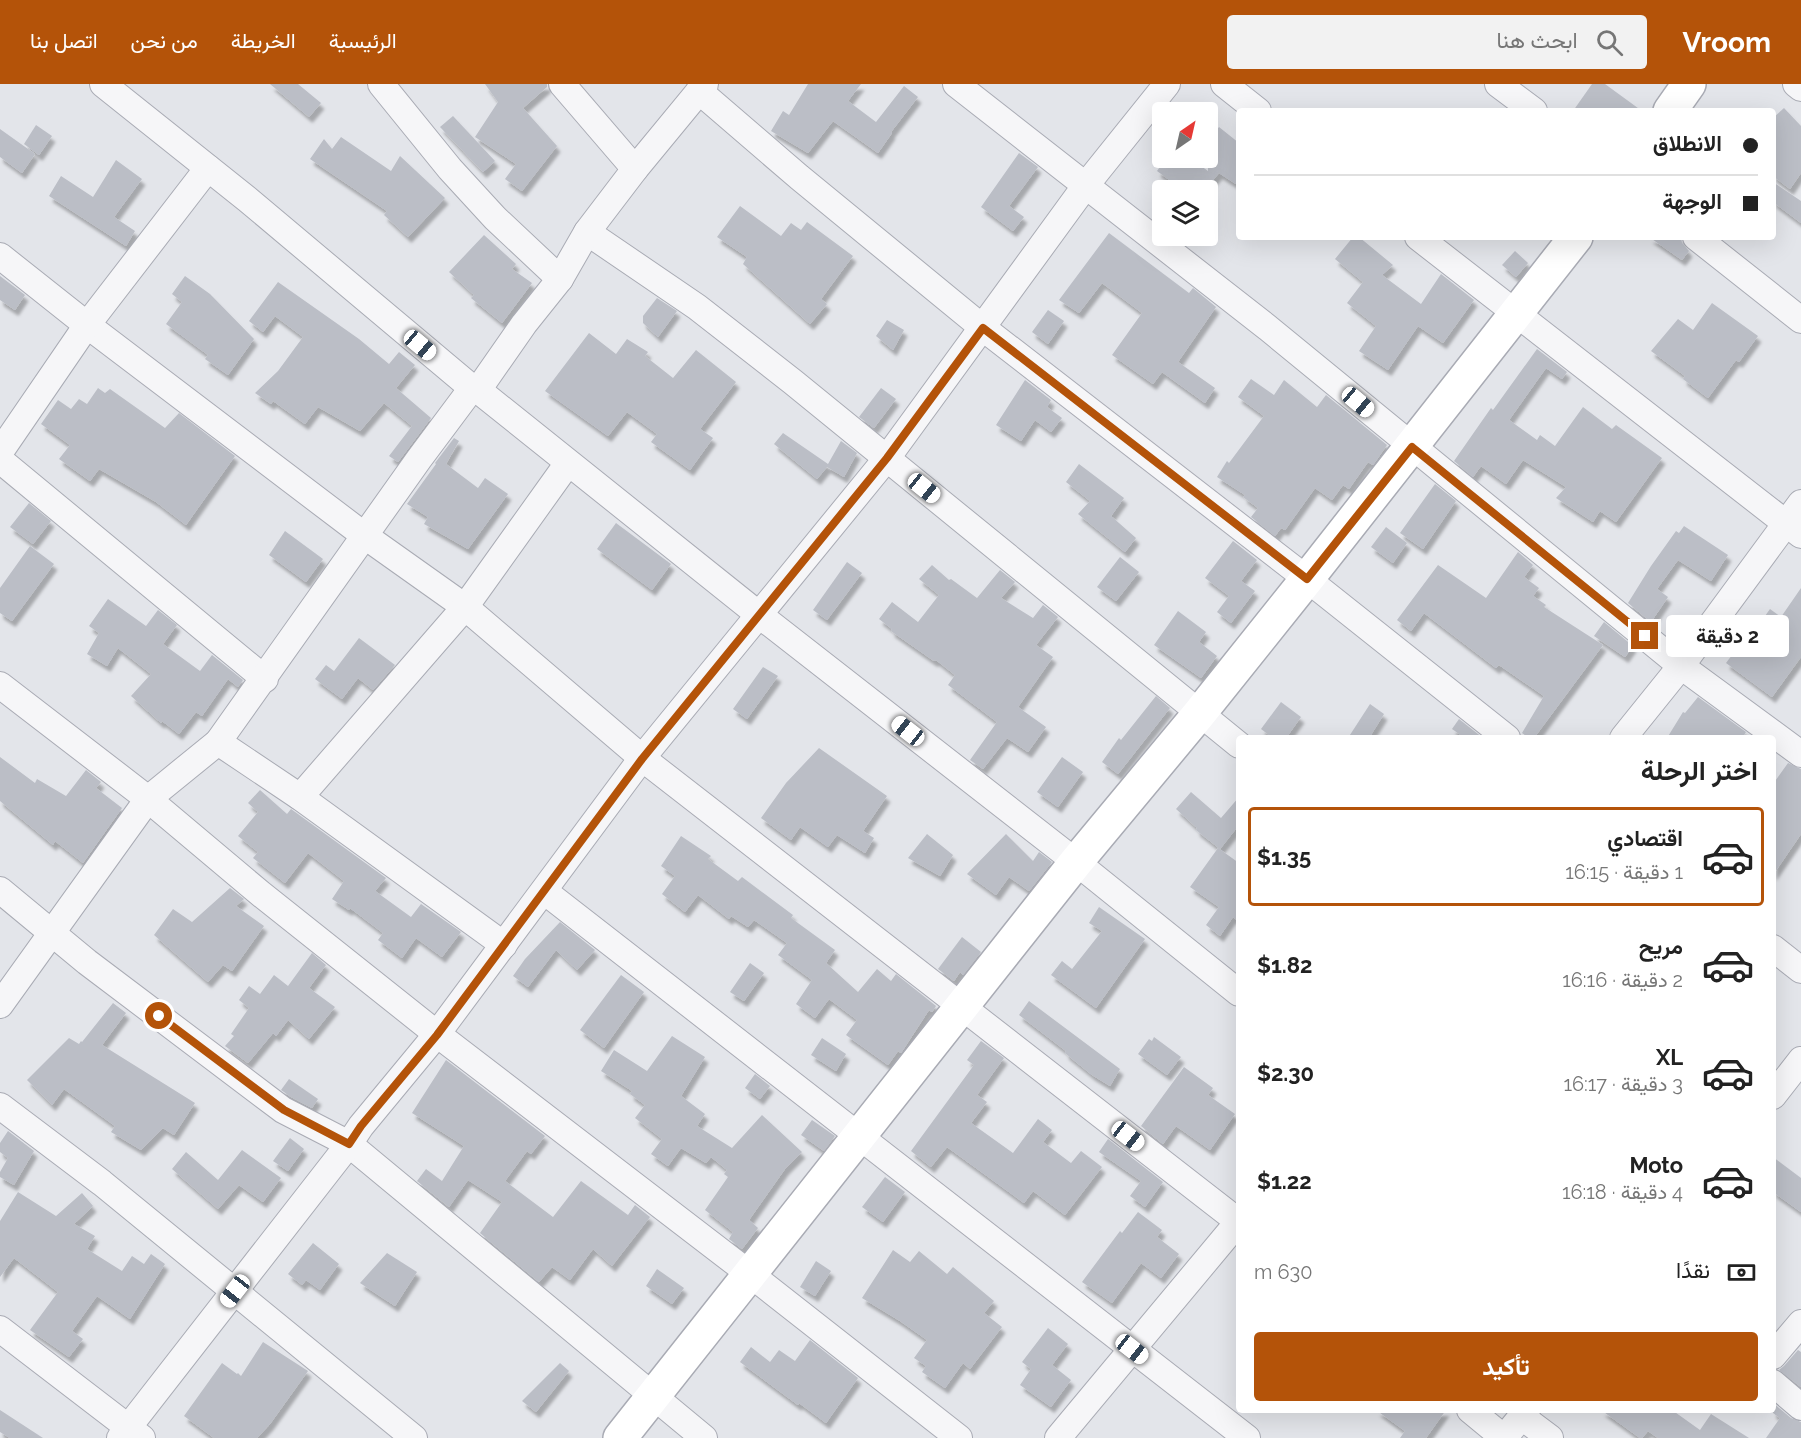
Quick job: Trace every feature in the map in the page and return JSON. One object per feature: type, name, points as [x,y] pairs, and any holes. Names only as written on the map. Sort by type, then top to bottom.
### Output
[{"type":"street","points":[[103,84],[475,389],[1236,991]]},
{"type":"street","points":[[381,84],[450,169],[495,218],[560,279]]},
{"type":"street","points":[[562,84],[635,169]]},
{"type":"street","points":[[956,84],[1268,328],[1681,666],[1775,735]]},
{"type":"street","points":[[0,1329],[130,1435],[235,1291],[361,1126],[437,1035],[642,759],[887,458],[1086,185],[1167,84]]},
{"type":"street","points":[[1224,84],[1254,108]]},
{"type":"street","points":[[1498,84],[1530,108]]},
{"type":"street","points":[[1672,108],[1689,84]]},
{"type":"street","points":[[1796,84],[1801,88]]},
{"type":"street","points":[[0,1005],[148,799],[218,742],[265,679],[364,536],[560,279],[587,232],[702,87],[799,177],[983,328],[1307,579],[1503,735]]},
{"type":"street","points":[[0,452],[87,325],[208,168]]},
{"type":"street","points":[[587,232],[697,307],[887,458],[1236,743]]},
{"type":"street","points":[[1422,240],[1793,529]]},
{"type":"street","points":[[620,1438],[1076,862],[1307,579],[1574,240]]},
{"type":"street","points":[[1700,240],[1801,320]]},
{"type":"street","points":[[0,256],[364,536],[465,607],[642,759],[1236,1220]]},
{"type":"street","points":[[0,460],[265,679]]},
{"type":"street","points":[[300,797],[465,607],[568,463]]},
{"type":"street","points":[[1625,735],[1793,529],[1801,503]]},
{"type":"street","points":[[0,685],[148,799],[261,894],[437,1035],[750,1274],[959,1438]]},
{"type":"street","points":[[1776,736],[1801,754]]},
{"type":"street","points":[[218,742],[300,797],[504,945]]},
{"type":"street","points":[[0,890],[87,962],[284,1110],[349,1144],[704,1438]]},
{"type":"street","points":[[544,891],[1247,1438]]},
{"type":"street","points":[[1776,950],[1801,970]]},
{"type":"street","points":[[1776,1092],[1801,1060]]},
{"type":"street","points":[[0,1106],[102,1183],[414,1438]]},
{"type":"street","points":[[1058,1438],[1236,1226]]},
{"type":"street","points":[[1776,1352],[1801,1323]]},
{"type":"street","points":[[1776,1386],[1801,1407]]},
{"type":"street","points":[[1474,1413],[1504,1438],[1525,1413],[1550,1438]]},
{"type":"building","points":[[270,84],[298,84],[321,103],[309,117]]},
{"type":"building","points":[[485,84],[547,84],[547,87],[523,108],[557,146],[522,191],[505,179],[516,164],[475,137],[498,102]]},
{"type":"building","points":[[808,84],[861,84],[848,101],[876,122],[904,86],[918,97],[878,153],[833,121],[808,153],[771,131],[783,111],[789,115]]},
{"type":"building","points":[[1592,84],[1605,84],[1638,108],[1575,108]]},
{"type":"building","points":[[1784,108],[1801,126],[1801,173],[1790,189],[1776,178],[1776,115]]},
{"type":"building","points":[[453,116],[495,161],[483,172],[440,127]]},
{"type":"building","points":[[36,125],[52,136],[39,155],[24,144]]},
{"type":"building","points":[[1219,127],[1236,141],[1236,184],[1219,173],[1213,180],[1169,180],[1157,171],[1159,168],[1204,168],[1208,171],[1208,168],[1218,168]]},
{"type":"building","points":[[0,129],[35,154],[22,173],[0,157]]},
{"type":"building","points":[[341,137],[391,171],[400,156],[445,198],[408,237],[384,215],[387,211],[310,159],[324,139],[332,149]]},
{"type":"building","points":[[1019,153],[1038,167],[1009,206],[1024,217],[1013,231],[981,207]]},
{"type":"building","points":[[116,160],[142,179],[114,217],[135,231],[126,246],[49,196],[61,176],[93,197]]},
{"type":"building","points":[[1776,184],[1801,201],[1801,223],[1776,204]]},
{"type":"building","points":[[740,206],[781,236],[791,223],[801,230],[807,222],[853,256],[821,299],[827,304],[810,324],[743,264],[747,257],[717,237]]},
{"type":"building","points":[[1109,233],[1189,293],[1193,288],[1216,307],[1178,362],[1215,388],[1205,403],[1162,372],[1153,384],[1112,355],[1142,313],[1102,283],[1079,313],[1059,300]]},
{"type":"building","points":[[484,235],[516,264],[512,269],[532,283],[502,323],[471,298],[474,295],[449,272]]},
{"type":"building","points":[[1351,240],[1363,240],[1393,265],[1382,275],[1421,304],[1441,274],[1474,300],[1443,343],[1418,326],[1388,370],[1359,351],[1376,326],[1347,303],[1363,282],[1335,259]]},
{"type":"building","points":[[1653,240],[1682,240],[1689,251],[1682,260]]},
{"type":"building","points":[[1515,251],[1528,263],[1516,277],[1502,265]]},
{"type":"building","points":[[0,276],[25,295],[15,310],[0,300]]},
{"type":"building","points":[[185,276],[210,294],[254,339],[228,375],[205,359],[208,355],[166,324],[182,302],[172,294]]},
{"type":"building","points":[[278,282],[359,339],[389,364],[399,352],[415,365],[396,388],[431,418],[398,462],[389,456],[412,426],[384,403],[360,431],[318,407],[305,424],[273,401],[271,404],[255,393],[278,371],[303,337],[275,316],[263,332],[249,321]]},
{"type":"building","points":[[657,298],[677,311],[658,337],[643,323],[643,316]]},
{"type":"building","points":[[1712,303],[1758,336],[1739,362],[1736,360],[1708,398],[1683,379],[1685,376],[1651,351],[1678,319],[1693,330]]},
{"type":"building","points":[[1048,310],[1064,321],[1048,344],[1032,332]]},
{"type":"building","points":[[887,320],[904,330],[893,350],[876,336]]},
{"type":"building","points":[[589,333],[616,354],[627,339],[648,352],[645,356],[673,378],[696,350],[736,382],[700,429],[713,438],[690,470],[651,442],[657,434],[627,412],[608,436],[545,391]]},
{"type":"building","points":[[1537,349],[1567,372],[1562,379],[1546,368],[1509,420],[1537,440],[1540,435],[1555,446],[1583,407],[1612,429],[1616,425],[1662,458],[1616,522],[1600,511],[1593,522],[1556,498],[1566,487],[1523,460],[1506,484],[1481,466],[1473,477],[1454,461],[1491,408],[1493,410]]},
{"type":"building","points":[[1251,379],[1274,395],[1284,380],[1317,407],[1326,395],[1387,445],[1373,465],[1368,462],[1349,489],[1343,485],[1332,500],[1315,488],[1285,530],[1281,528],[1275,536],[1251,517],[1258,508],[1243,497],[1245,495],[1217,477],[1227,461],[1229,463],[1264,416],[1238,397]]},
{"type":"building","points":[[1025,380],[1051,400],[1047,407],[1062,418],[1051,432],[1035,420],[1021,441],[996,425]]},
{"type":"building","points":[[98,388],[105,393],[110,389],[165,428],[179,413],[235,456],[186,525],[156,502],[99,469],[90,481],[59,459],[70,445],[41,424],[58,400],[71,409],[79,399],[87,404]]},
{"type":"building","points":[[881,388],[896,399],[874,428],[859,417]]},
{"type":"building","points":[[783,433],[828,464],[841,441],[857,453],[844,477],[827,467],[817,479],[774,444]]},
{"type":"building","points":[[454,438],[459,441],[446,464],[478,488],[485,478],[508,494],[468,549],[424,524],[428,517],[407,504]]},
{"type":"building","points":[[1079,464],[1124,498],[1111,516],[1136,538],[1125,552],[1078,514],[1090,501],[1066,482]]},
{"type":"building","points":[[1435,484],[1456,501],[1423,549],[1400,533]]},
{"type":"building","points":[[29,503],[51,521],[33,544],[10,527]]},
{"type":"building","points":[[616,523],[671,564],[652,590],[597,549]]},
{"type":"building","points":[[1684,526],[1728,555],[1711,581],[1678,560],[1657,589],[1668,597],[1651,622],[1628,603],[1676,531],[1679,533]]},
{"type":"building","points":[[1386,527],[1407,543],[1393,563],[1371,547]]},
{"type":"building","points":[[285,531],[323,559],[306,582],[269,555]]},
{"type":"building","points":[[1233,541],[1257,560],[1241,581],[1255,591],[1231,623],[1217,612],[1229,596],[1205,578]]},
{"type":"building","points":[[30,546],[54,564],[12,621],[0,613],[0,588]]},
{"type":"building","points":[[1518,552],[1533,565],[1524,577],[1539,588],[1533,596],[1546,605],[1544,607],[1603,645],[1536,735],[1522,733],[1544,696],[1499,665],[1496,668],[1424,613],[1411,631],[1397,620],[1438,565],[1486,598]]},
{"type":"building","points":[[1120,557],[1139,572],[1116,601],[1097,587]]},
{"type":"building","points":[[847,562],[862,573],[827,620],[813,610]]},
{"type":"building","points":[[932,565],[949,580],[951,579],[977,598],[1000,570],[1015,582],[1001,598],[1033,618],[1043,605],[1058,617],[1036,645],[1053,657],[1018,707],[1046,727],[1028,752],[1007,738],[983,769],[970,760],[997,722],[948,685],[955,675],[891,631],[892,629],[879,619],[892,602],[918,622],[939,595],[919,579]]},
{"type":"building","points":[[1801,588],[1801,657],[1772,697],[1726,663],[1744,639],[1747,641],[1770,609],[1781,617]]},
{"type":"building","points":[[108,599],[146,626],[158,610],[177,625],[163,644],[200,671],[212,655],[243,680],[238,687],[228,679],[202,716],[196,712],[179,734],[162,721],[161,723],[131,696],[151,674],[118,648],[107,666],[87,654],[99,633],[89,626]]},
{"type":"building","points":[[1178,611],[1206,632],[1199,642],[1217,656],[1201,678],[1154,645]]},
{"type":"building","points":[[1604,622],[1633,646],[1625,657],[1594,636]]},
{"type":"building","points":[[359,638],[395,665],[373,690],[358,678],[342,699],[315,679],[326,665],[334,671]]},
{"type":"building","points":[[763,667],[778,676],[747,719],[733,709]]},
{"type":"building","points":[[1156,696],[1170,708],[1118,774],[1102,762],[1119,738],[1121,740]]},
{"type":"building","points":[[1698,697],[1746,732],[1744,735],[1669,735],[1683,712],[1685,713]]},
{"type":"building","points":[[1281,702],[1301,717],[1288,735],[1269,735],[1261,729]]},
{"type":"building","points":[[1370,704],[1384,714],[1371,735],[1350,735]]},
{"type":"building","points":[[1459,719],[1479,735],[1461,735],[1452,729]]},
{"type":"building","points":[[819,748],[887,796],[863,831],[874,838],[865,853],[837,835],[828,847],[800,827],[791,840],[761,818],[786,783]]},
{"type":"building","points":[[0,757],[35,783],[37,779],[66,796],[86,770],[101,782],[96,788],[122,808],[83,863],[55,841],[53,845],[0,801]]},
{"type":"building","points":[[1062,757],[1083,772],[1058,807],[1037,792]]},
{"type":"building","points":[[1788,763],[1801,769],[1801,834],[1776,871],[1776,780]]},
{"type":"building","points":[[260,790],[287,814],[291,809],[386,878],[375,891],[411,917],[421,904],[461,932],[442,957],[416,938],[402,958],[378,940],[383,933],[350,908],[349,910],[332,899],[344,881],[308,853],[285,883],[253,858],[258,852],[238,836],[258,812],[248,803]]},
{"type":"building","points":[[1191,792],[1221,818],[1236,800],[1236,829],[1220,849],[1196,830],[1197,828],[1176,809]]},
{"type":"building","points":[[927,834],[953,855],[940,876],[908,858]]},
{"type":"building","points":[[1006,834],[1033,861],[1039,852],[1052,862],[1029,891],[1009,877],[996,895],[967,874]]},
{"type":"building","points":[[681,836],[711,856],[708,859],[738,881],[742,877],[793,915],[791,918],[835,950],[826,963],[858,992],[877,969],[891,981],[896,974],[936,1006],[932,1012],[929,1010],[901,1053],[898,1051],[888,1065],[846,1035],[857,1020],[829,999],[815,1018],[796,1004],[812,980],[778,955],[787,943],[754,920],[748,927],[731,916],[729,919],[698,895],[685,912],[662,894],[675,876],[661,866]]},
{"type":"building","points":[[1218,848],[1236,861],[1236,920],[1233,917],[1220,936],[1206,925],[1219,907],[1190,887]]},
{"type":"building","points":[[230,888],[244,899],[236,906],[264,926],[232,971],[223,965],[208,982],[154,935],[173,909],[192,922]]},
{"type":"building","points":[[1099,907],[1145,939],[1096,1008],[1051,975],[1062,961],[1072,969],[1102,931],[1089,923]]},
{"type":"building","points":[[560,922],[595,950],[577,970],[556,950],[528,987],[513,976],[525,959]]},
{"type":"building","points":[[962,937],[981,952],[963,975],[960,972],[954,981],[938,969]]},
{"type":"building","points":[[312,953],[326,965],[309,988],[335,1007],[309,1039],[288,1020],[276,1036],[273,1033],[248,1063],[225,1046],[234,1036],[231,1034],[249,1008],[239,1000],[249,986],[260,994],[274,975],[288,986]]},
{"type":"building","points":[[750,963],[764,973],[744,1001],[730,992]]},
{"type":"building","points":[[621,975],[644,992],[604,1048],[580,1030]]},
{"type":"building","points":[[1029,1001],[1120,1069],[1110,1086],[1092,1075],[1065,1053],[1066,1051],[1019,1015]]},
{"type":"building","points":[[113,1003],[126,1013],[102,1045],[195,1103],[174,1135],[163,1128],[141,1150],[111,1132],[115,1126],[64,1089],[52,1105],[27,1080],[69,1038],[79,1044],[82,1042]]},
{"type":"building","points":[[672,1036],[705,1057],[681,1096],[705,1114],[697,1126],[732,1148],[762,1115],[802,1152],[785,1169],[749,1220],[758,1228],[742,1249],[729,1239],[733,1232],[705,1210],[728,1177],[724,1174],[727,1170],[711,1157],[706,1163],[681,1148],[668,1166],[651,1154],[662,1139],[635,1118],[645,1105],[630,1094],[632,1091],[601,1071],[614,1050],[647,1071]]},
{"type":"building","points":[[1154,1037],[1181,1057],[1167,1075],[1138,1054],[1149,1039],[1152,1041]]},
{"type":"building","points":[[822,1038],[846,1054],[836,1071],[811,1055]]},
{"type":"building","points":[[981,1041],[1004,1058],[977,1095],[987,1102],[971,1123],[1013,1153],[1038,1119],[1052,1130],[1043,1142],[1071,1163],[1081,1151],[1102,1167],[1065,1215],[1033,1191],[1024,1203],[947,1147],[931,1167],[911,1151],[974,1065],[967,1060]]},
{"type":"building","points":[[446,1060],[545,1136],[531,1154],[527,1151],[505,1181],[553,1217],[581,1181],[628,1215],[635,1205],[650,1217],[612,1266],[593,1249],[570,1280],[552,1267],[539,1282],[480,1233],[502,1202],[468,1180],[449,1207],[417,1181],[426,1169],[442,1181],[464,1146],[412,1113]]},
{"type":"building","points":[[1184,1067],[1213,1088],[1208,1095],[1235,1114],[1210,1150],[1176,1126],[1163,1144],[1141,1126]]},
{"type":"building","points":[[755,1074],[770,1086],[760,1099],[745,1088]]},
{"type":"building","points":[[289,1079],[318,1099],[312,1108],[281,1090]]},
{"type":"building","points":[[812,1120],[835,1136],[824,1151],[801,1135]]},
{"type":"building","points":[[8,1131],[34,1151],[14,1185],[0,1177],[0,1172],[8,1158],[0,1152],[0,1143]]},
{"type":"building","points":[[290,1138],[304,1149],[288,1171],[273,1161]]},
{"type":"building","points":[[1108,1139],[1163,1182],[1145,1207],[1130,1196],[1141,1181],[1099,1152]]},
{"type":"building","points":[[242,1150],[281,1178],[263,1202],[239,1185],[218,1209],[172,1169],[186,1152],[218,1180]]},
{"type":"building","points":[[1776,1159],[1801,1178],[1801,1212],[1776,1194]]},
{"type":"building","points":[[885,1177],[905,1192],[883,1222],[862,1207]]},
{"type":"building","points":[[18,1192],[56,1216],[82,1193],[93,1206],[74,1224],[95,1236],[87,1249],[122,1271],[132,1256],[144,1264],[151,1254],[165,1264],[130,1319],[97,1296],[72,1331],[83,1339],[69,1357],[30,1330],[58,1292],[14,1258],[0,1277],[0,1221]]},
{"type":"building","points":[[1138,1212],[1162,1230],[1157,1237],[1179,1254],[1161,1278],[1141,1263],[1112,1303],[1082,1282],[1120,1231],[1122,1233]]},
{"type":"building","points":[[313,1243],[339,1264],[320,1290],[306,1280],[302,1285],[288,1274]]},
{"type":"building","points":[[893,1250],[910,1262],[919,1251],[947,1274],[953,1267],[994,1301],[984,1313],[1002,1327],[970,1369],[963,1363],[945,1388],[922,1372],[926,1366],[914,1358],[927,1340],[862,1298]]},
{"type":"building","points":[[387,1253],[417,1272],[395,1306],[360,1283]]},
{"type":"building","points":[[816,1261],[831,1271],[815,1296],[800,1287]]},
{"type":"building","points":[[657,1269],[684,1288],[672,1304],[646,1286]]},
{"type":"building","points":[[1048,1328],[1068,1344],[1052,1365],[1071,1380],[1051,1407],[1020,1385],[1031,1369],[1022,1362]]},
{"type":"building","points":[[810,1340],[858,1378],[826,1423],[740,1362],[751,1347],[770,1362],[779,1350],[795,1361]]},
{"type":"building","points":[[263,1342],[308,1371],[270,1424],[257,1438],[214,1438],[184,1416],[222,1363],[241,1376]]},
{"type":"building","points":[[1798,1350],[1801,1352],[1801,1387],[1779,1370]]},
{"type":"building","points":[[560,1363],[569,1371],[536,1412],[522,1401]]},
{"type":"building","points":[[1776,1406],[1791,1418],[1801,1422],[1801,1438],[1766,1438],[1780,1418],[1773,1413],[1776,1413]]},
{"type":"building","points":[[0,1410],[43,1438],[10,1438],[0,1432]]},
{"type":"building","points":[[1380,1413],[1444,1413],[1426,1438],[1400,1438],[1405,1431]]},
{"type":"building","points":[[1605,1413],[1676,1413],[1700,1430],[1711,1414],[1749,1438],[1658,1438],[1648,1431],[1640,1438]]},
{"type":"route","points":[[159,1016],[284,1110],[349,1144],[361,1126],[437,1035],[642,759],[887,458],[983,328],[1307,579],[1412,447],[1645,636]]}]
